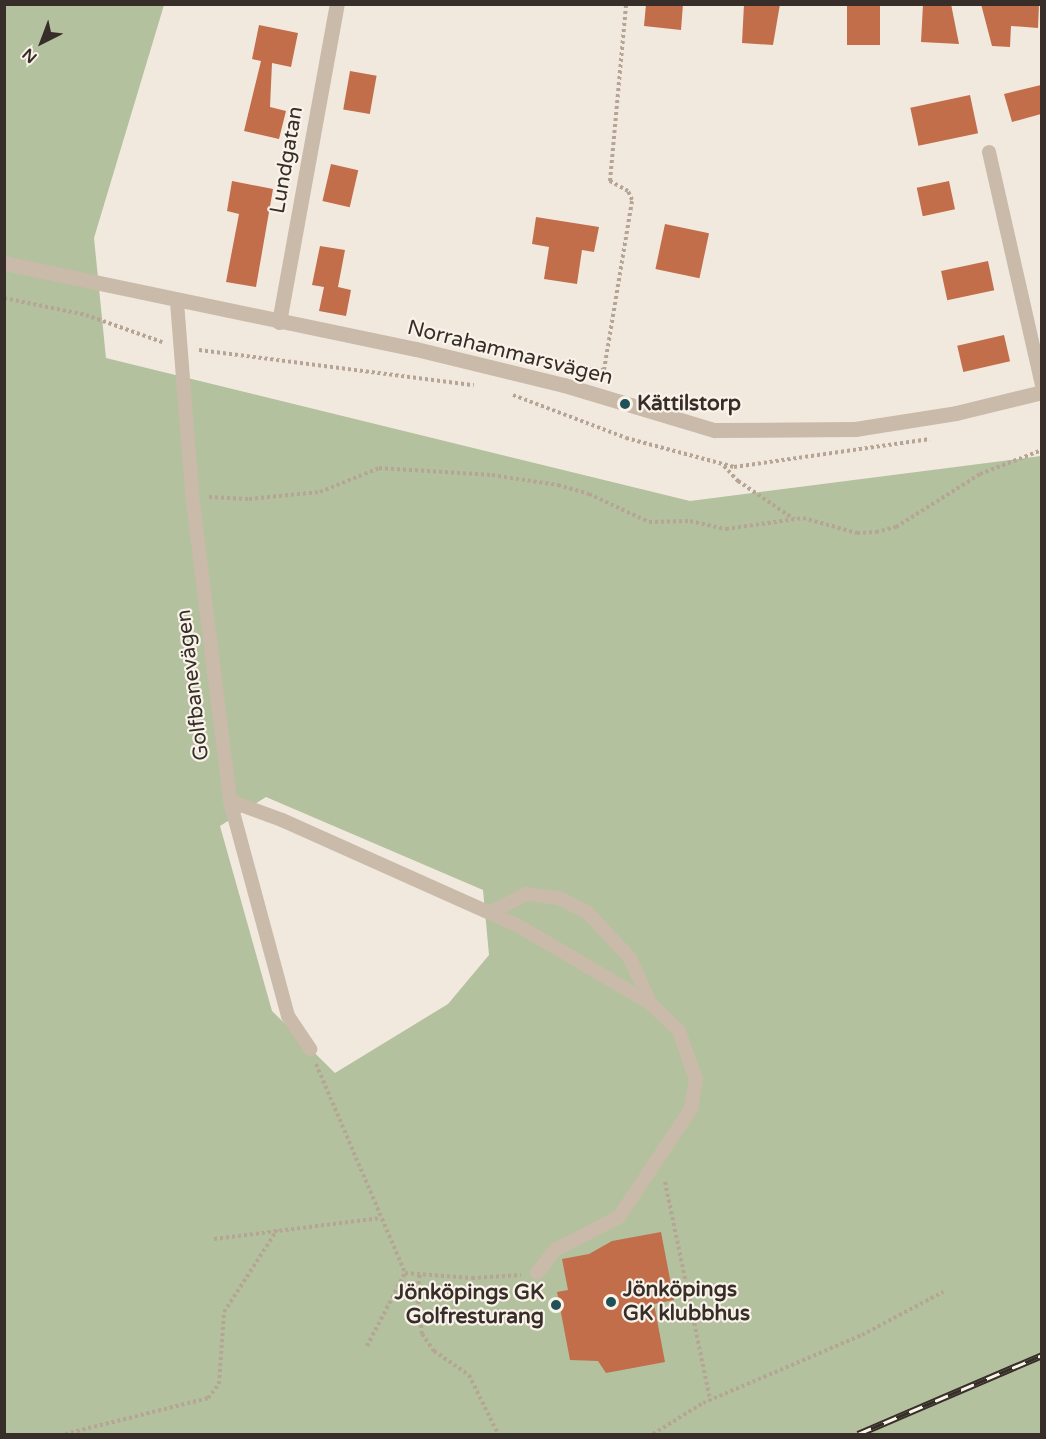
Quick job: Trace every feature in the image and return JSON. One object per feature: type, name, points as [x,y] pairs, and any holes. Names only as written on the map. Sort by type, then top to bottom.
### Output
[{"type":"street","name":"Lundgatan","points":[[279,322],[337,4]]},
{"type":"street","name":"Norrahammarsvägen","points":[[4,263],[564,385],[714,430],[771,433],[855,429],[956,413],[1041,392]]},
{"type":"lane","points":[[989,152],[1041,386]]},
{"type":"lane","name":"Golfbanevägen","points":[[177,302],[192,494],[230,801],[288,1016],[310,1049]]},
{"type":"lane","points":[[230,801],[282,820],[465,905],[490,912],[650,1003],[679,1031],[696,1080],[691,1109],[619,1217],[555,1250],[537,1274]]},
{"type":"lane","points":[[490,912],[526,894],[559,898],[587,912],[630,958],[650,1003]]},
{"type":"path","points":[[557,409],[568,368],[604,370],[622,274],[632,200],[628,191],[610,181],[626,4]]},
{"type":"path","points":[[192,494],[225,500],[320,492],[379,468],[492,475],[558,485],[590,494],[649,522],[690,521],[726,529],[794,519],[857,533],[896,528],[980,474],[1041,450]]},
{"type":"path","points":[[723,465],[738,481],[794,519]]},
{"type":"path","points":[[310,1049],[405,1273]]},
{"type":"path","points":[[663,1152],[666,1199],[688,1276],[710,1400]]},
{"type":"path","points":[[214,1239],[381,1218]]},
{"type":"path","points":[[65,1434],[208,1398],[219,1384],[224,1312],[277,1230]]},
{"type":"path","points":[[405,1273],[472,1278],[537,1274]]},
{"type":"path","points":[[367,1346],[405,1273]]},
{"type":"path","points":[[420,1275],[417,1289],[422,1334],[434,1352],[469,1375],[498,1434]]},
{"type":"path","points":[[653,1434],[710,1400],[862,1335],[943,1292]]},
{"type":"green space","points":[[5,5],[164,5],[94,238],[106,358],[690,501],[1041,456],[1041,1434],[5,1434]],"holes":[[[266,797],[483,890],[489,955],[448,1004],[335,1073],[272,1011],[220,826]]]},
{"type":"building","points":[[646,4],[683,4],[681,30],[644,26]]},
{"type":"building","points":[[744,4],[780,4],[773,45],[742,43]]},
{"type":"building","points":[[847,4],[880,4],[880,45],[847,45]]},
{"type":"building","points":[[923,4],[951,4],[959,44],[921,42]]},
{"type":"building","points":[[981,4],[1039,4],[1038,28],[1011,26],[1010,47],[992,46]]},
{"type":"building","points":[[259,25],[298,33],[291,67],[272,63],[270,107],[286,111],[279,139],[244,131],[261,61],[252,59]]},
{"type":"building","points":[[350,71],[377,76],[370,114],[343,109]]},
{"type":"building","points":[[1041,85],[1041,114],[1012,122],[1004,94]]},
{"type":"building","points":[[970,95],[978,133],[918,146],[910,108]]},
{"type":"building","points":[[331,164],[358,170],[350,207],[322,201]]},
{"type":"building","points":[[232,181],[273,189],[256,287],[226,282],[239,214],[227,211]]},
{"type":"building","points":[[949,181],[955,209],[923,216],[917,188]]},
{"type":"building","points":[[536,217],[599,227],[594,252],[582,250],[577,284],[544,279],[549,247],[532,244]]},
{"type":"building","points":[[665,224],[709,233],[699,278],[655,269]]},
{"type":"building","points":[[320,246],[345,250],[338,287],[351,290],[346,316],[319,311],[324,287],[312,285]]},
{"type":"building","points":[[988,261],[994,290],[947,300],[941,271]]},
{"type":"building","points":[[1004,335],[1010,361],[963,372],[957,346]]},
{"type":"building","name":"Jönköpings GK klubbhus","points":[[661,1232],[674,1300],[654,1304],[665,1362],[606,1373],[598,1361],[570,1360],[557,1292],[568,1290],[562,1259],[589,1254],[612,1241]]},
{"type":"railway","points":[[858,1434],[1042,1355]]},
{"type":"place","name":"Kättilstorp","points":[[625,404]]},
{"type":"place","name":"Jönköpings GK klubbhus","points":[[611,1302]]},
{"type":"place","name":"Jönköpings GK Golfresturang","points":[[556,1305]]}]
